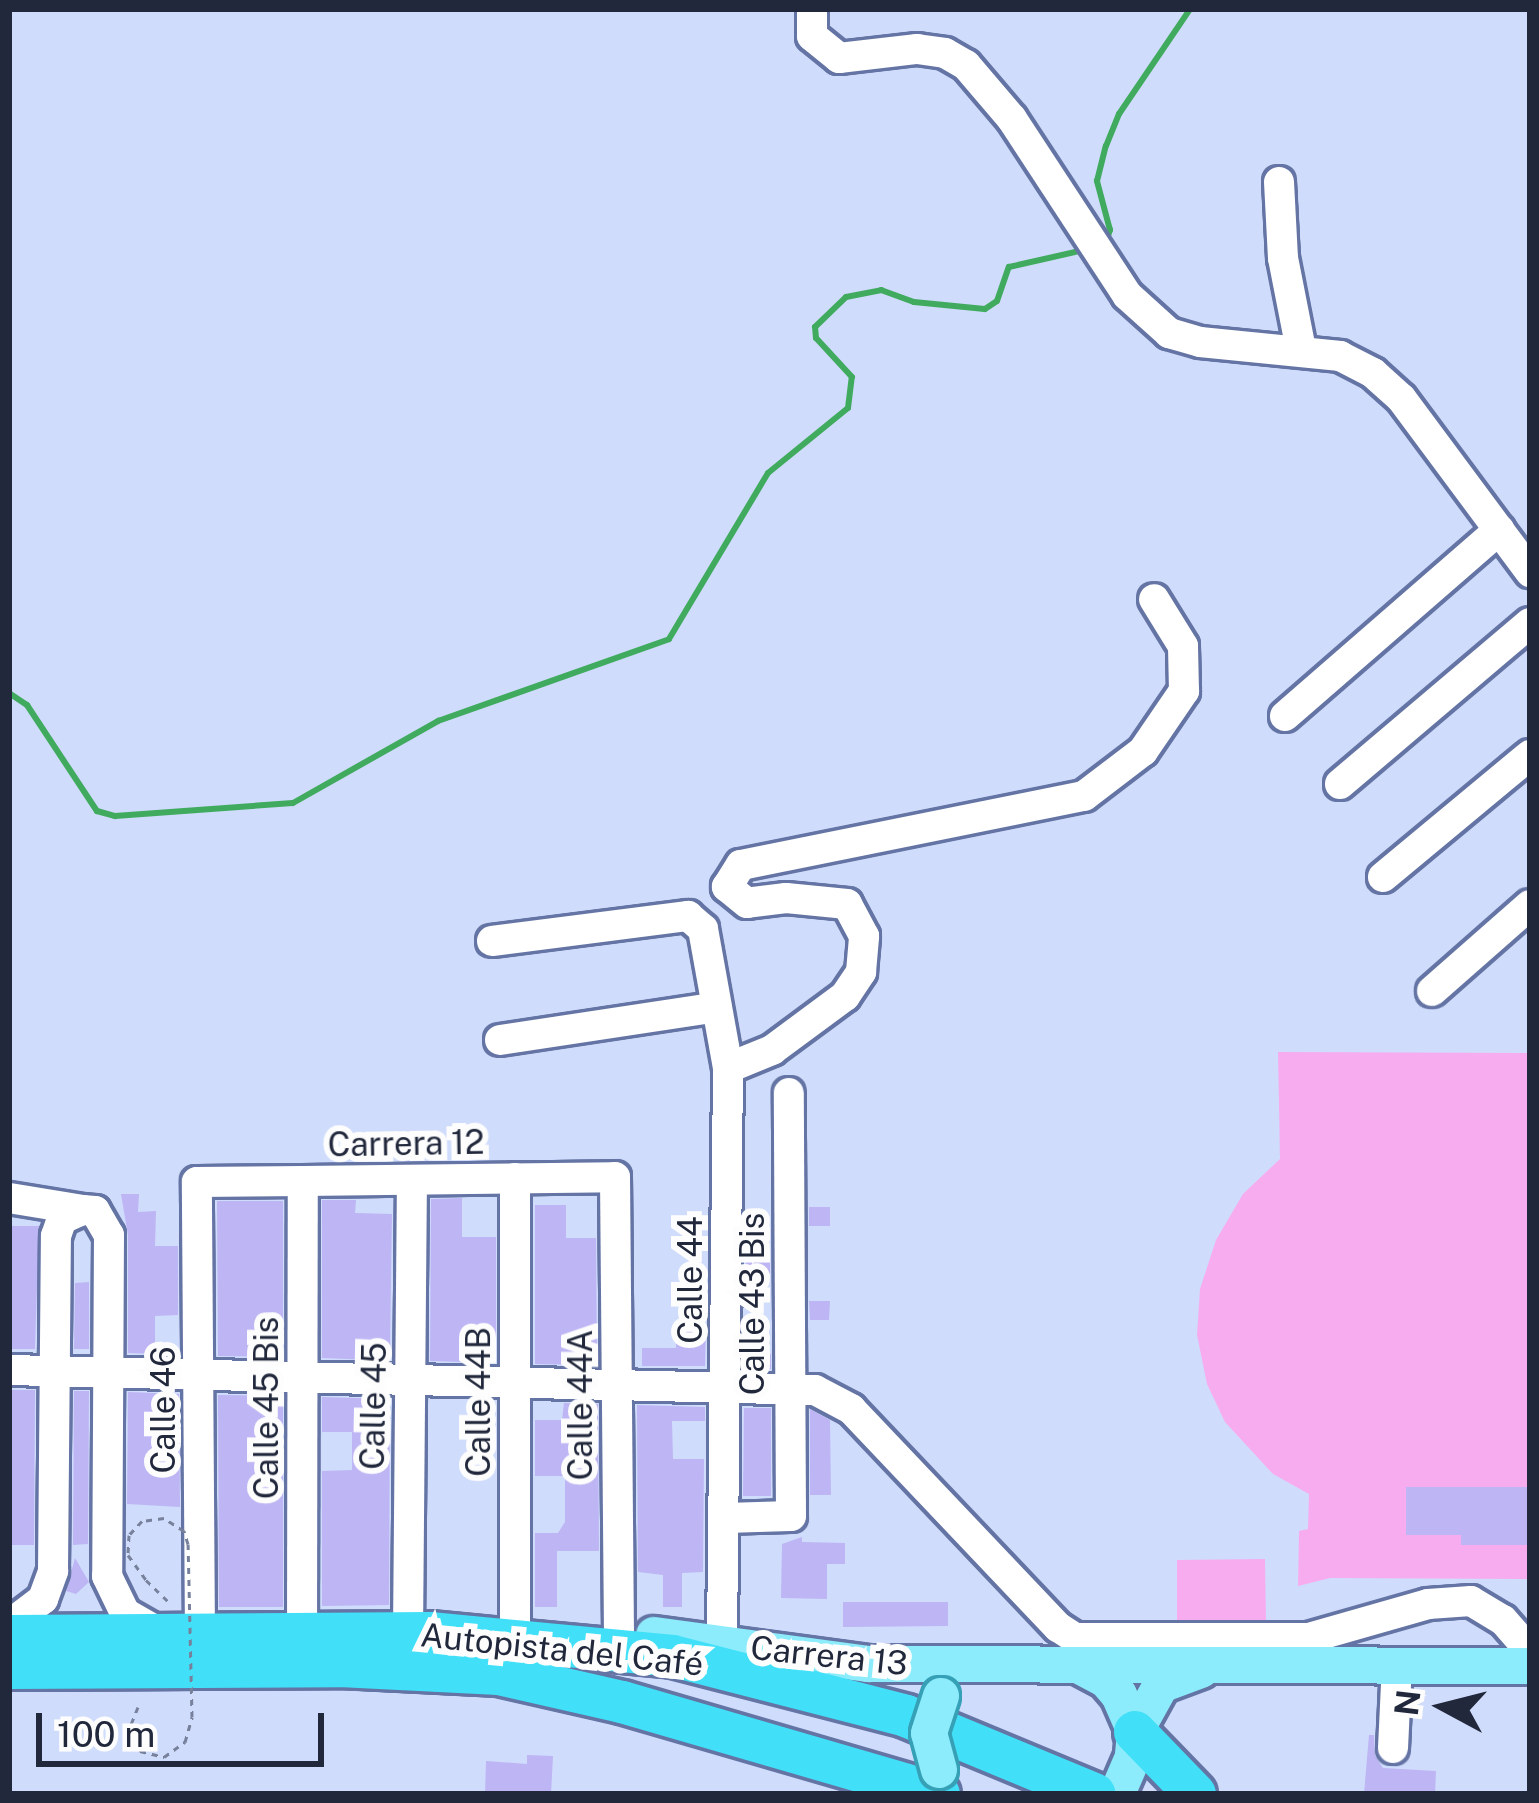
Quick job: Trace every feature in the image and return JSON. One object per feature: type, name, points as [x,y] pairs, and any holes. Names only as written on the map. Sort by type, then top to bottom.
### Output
[{"type":"highway","name":"Autopista del Café","points":[[9,1636],[195,1628],[302,1635],[419,1633],[673,1656],[781,1680],[906,1716],[1112,1789]]},
{"type":"highway","name":"Autopista del Café","points":[[9,1668],[340,1666],[499,1674],[946,1786]]},
{"type":"highway","points":[[1135,1732],[1195,1794]]},
{"type":"main road","name":"Carrera 13","points":[[419,1633],[515,1626],[619,1632],[868,1664],[1530,1666]]},
{"type":"main road","name":"Carrera 13","points":[[1135,1732],[1161,1685],[1176,1675],[1230,1664]]},
{"type":"main road","points":[[946,1786],[929,1733],[941,1696],[954,1681],[991,1665]]},
{"type":"main road","points":[[1076,1665],[1106,1680],[1119,1695],[1135,1732],[1112,1789]]},
{"type":"street","points":[[812,9],[812,36],[823,50],[839,58],[917,49],[945,52],[966,65],[1000,102],[1144,316],[1169,334],[1200,343],[1340,356],[1373,373],[1401,398],[1530,572]]},
{"type":"street","points":[[1280,182],[1283,258],[1301,350]]},
{"type":"street","points":[[1285,716],[1498,530]]},
{"type":"street","points":[[728,1068],[772,1050],[845,996],[861,972],[864,936],[847,904],[786,898],[747,903],[727,887],[741,866],[1084,796],[1143,752],[1184,692],[1183,646],[1154,599]]},
{"type":"street","points":[[1340,784],[1530,623]]},
{"type":"street","points":[[1383,877],[1530,755]]},
{"type":"street","points":[[1432,991],[1530,905]]},
{"type":"street","name":"Calle 44","points":[[492,941],[688,916],[697,920],[728,1068],[722,1645]]},
{"type":"street","points":[[500,1040],[717,1007]]},
{"type":"street","name":"Calle 43 Bis","points":[[725,1518],[790,1516],[789,1093]]},
{"type":"street","name":"Carrera 12","points":[[197,1182],[615,1177]]},
{"type":"street","name":"Calle 44A","points":[[615,1177],[619,1632]]},
{"type":"street","name":"Calle 44B","points":[[515,1178],[515,1626]]},
{"type":"street","name":"Calle 45","points":[[412,1180],[410,1379],[419,1633]]},
{"type":"street","name":"Calle 45 Bis","points":[[302,1635],[303,1181]]},
{"type":"street","name":"Calle 46","points":[[195,1628],[200,1374],[197,1182]]},
{"type":"street","points":[[9,1198],[82,1210],[104,1221],[109,1235],[111,1591],[125,1613],[140,1624],[195,1628]]},
{"type":"street","points":[[9,1625],[43,1599],[52,1571],[56,1235],[62,1220],[82,1210]]},
{"type":"street","points":[[9,1370],[727,1386],[789,1388],[835,1396],[1058,1627],[1075,1638],[1309,1638],[1428,1604],[1471,1601],[1488,1609],[1530,1652]]},
{"type":"street","points":[[1473,1665],[1497,1652],[1501,1640],[1488,1609]]},
{"type":"street","points":[[1393,1748],[1397,1664]]},
{"type":"path","points":[[137,1707],[129,1729],[140,1751],[164,1757],[185,1742],[191,1717],[188,1544],[184,1531],[164,1518],[142,1521],[129,1535],[128,1555],[146,1580],[168,1601],[195,1628]]},
{"type":"shaded area","points":[[1278,1052],[1530,1053],[1530,1579],[1330,1578],[1298,1586],[1299,1531],[1308,1529],[1309,1494],[1273,1474],[1225,1422],[1207,1384],[1197,1335],[1200,1289],[1216,1240],[1243,1194],[1280,1159]]},
{"type":"shaded area","points":[[1265,1559],[1266,1624],[1177,1625],[1177,1560]]},
{"type":"building","points":[[121,1194],[139,1194],[138,1212],[156,1211],[155,1246],[178,1246],[178,1315],[155,1316],[155,1354],[128,1353],[128,1235]]},
{"type":"building","points":[[462,1198],[462,1237],[496,1237],[496,1363],[430,1361],[431,1199]]},
{"type":"building","points":[[322,1200],[356,1200],[355,1213],[392,1214],[390,1349],[372,1349],[372,1360],[322,1358]]},
{"type":"building","points":[[217,1201],[283,1201],[283,1357],[218,1356]]},
{"type":"building","points":[[535,1205],[566,1205],[566,1238],[596,1238],[597,1365],[535,1364]]},
{"type":"building","points":[[809,1207],[830,1207],[830,1226],[809,1226]]},
{"type":"building","points":[[9,1226],[39,1226],[35,1349],[9,1349]]},
{"type":"building","points":[[746,1253],[770,1254],[770,1273],[746,1273]]},
{"type":"building","points":[[89,1282],[89,1349],[74,1349],[75,1283]]},
{"type":"building","points":[[809,1301],[830,1301],[829,1320],[810,1320]]},
{"type":"building","points":[[676,1329],[706,1329],[705,1366],[642,1366],[642,1348],[676,1348]]},
{"type":"building","points":[[745,1354],[771,1354],[771,1369],[745,1369]]},
{"type":"building","points":[[9,1390],[35,1390],[34,1545],[9,1545]]},
{"type":"building","points":[[74,1391],[89,1391],[88,1544],[73,1545]]},
{"type":"building","points":[[128,1392],[179,1394],[180,1507],[127,1504]]},
{"type":"building","points":[[218,1395],[283,1396],[283,1607],[219,1607]]},
{"type":"building","points":[[322,1397],[390,1399],[389,1605],[322,1606],[322,1471],[352,1470],[352,1432],[322,1432]]},
{"type":"building","points":[[564,1403],[598,1404],[599,1551],[557,1551],[557,1607],[535,1607],[535,1533],[558,1533],[565,1522],[565,1476],[535,1476],[535,1420],[562,1420]]},
{"type":"building","points":[[637,1405],[705,1407],[705,1421],[672,1421],[673,1459],[704,1459],[703,1572],[682,1573],[682,1607],[663,1607],[663,1575],[638,1572]]},
{"type":"building","points":[[744,1408],[771,1408],[771,1496],[743,1496]]},
{"type":"building","points":[[810,1409],[830,1420],[831,1495],[810,1495]]},
{"type":"building","points":[[1406,1487],[1530,1487],[1530,1545],[1461,1545],[1461,1535],[1406,1535]]},
{"type":"building","points":[[802,1537],[802,1542],[845,1543],[845,1564],[827,1564],[827,1599],[781,1598],[782,1544]]},
{"type":"building","points":[[75,1558],[89,1582],[76,1594],[66,1591]]},
{"type":"building","points":[[843,1602],[948,1602],[948,1626],[843,1627]]},
{"type":"building","points":[[1369,1735],[1374,1735],[1375,1756],[1383,1768],[1436,1771],[1435,1794],[1364,1794]]},
{"type":"building","points":[[527,1755],[553,1756],[551,1794],[485,1794],[486,1761],[527,1764]]},
{"type":"waterway","points":[[1106,242],[1110,230],[1097,181],[1106,146],[1119,114],[1190,9]]},
{"type":"waterway","points":[[9,693],[27,705],[97,811],[115,816],[293,803],[438,721],[669,639],[768,473],[848,408],[852,377],[816,338],[815,327],[846,297],[881,290],[914,302],[985,309],[997,301],[1009,267],[1084,250]]}]
